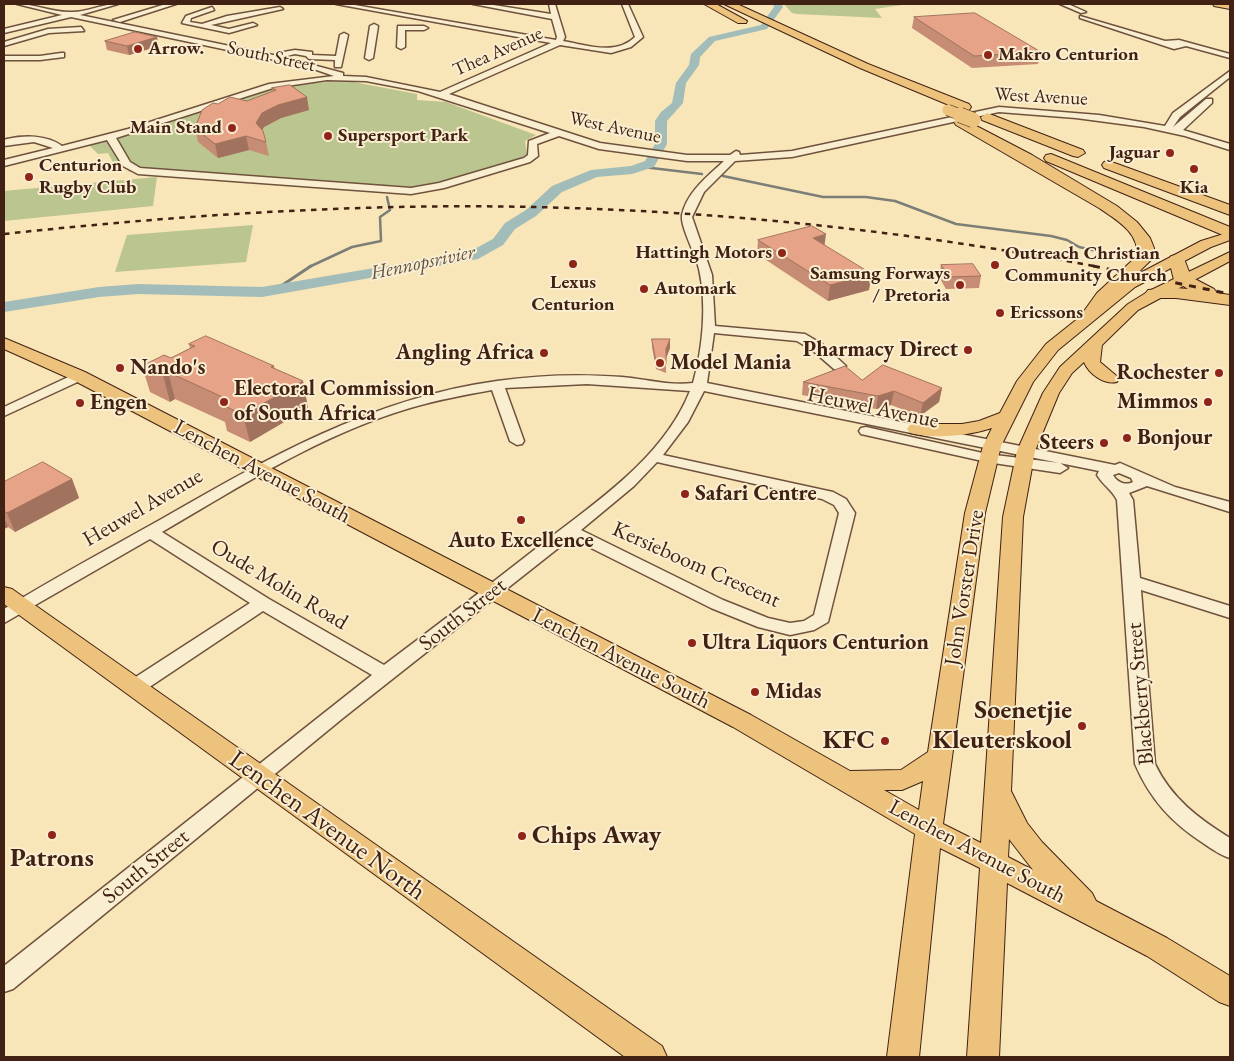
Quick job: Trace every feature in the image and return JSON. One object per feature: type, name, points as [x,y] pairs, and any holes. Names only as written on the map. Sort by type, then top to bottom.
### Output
[{"type":"highway","points":[[709,4],[744,22],[940,110],[1094,159],[1230,212]]},
{"type":"highway","points":[[729,4],[864,66],[969,118],[1228,234]]},
{"type":"highway","points":[[848,69],[903,96]]},
{"type":"highway","points":[[969,118],[1086,193],[1124,220],[1141,236],[1146,247],[1144,260],[1104,297],[1091,314]]},
{"type":"highway","points":[[1177,260],[1183,280],[1226,299]]},
{"type":"highway","points":[[1154,294],[1176,293],[1226,299]]},
{"type":"main road","points":[[1217,4],[1230,7]]},
{"type":"main road","name":"John Vorster Drive","points":[[903,1057],[929,829],[976,513],[989,452],[1005,417],[1025,381],[1052,347],[1130,284],[1228,234]]},
{"type":"main road","name":"John Vorster Drive","points":[[983,1057],[992,862],[1013,517],[1025,457],[1051,393],[1066,370],[1133,307],[1154,294],[1230,256]]},
{"type":"main road","name":"Lenchen Avenue South","points":[[4,343],[79,376],[742,721],[929,829],[1157,947],[1230,992]]},
{"type":"main road","points":[[1094,344],[1092,363],[1098,370],[1111,378]]},
{"type":"main road","points":[[916,430],[964,430],[990,424],[1005,417]]},
{"type":"main road","name":"Lenchen Avenue North","points":[[9,606],[135,687],[651,1057]]},
{"type":"main road","points":[[846,781],[902,780],[910,777],[940,757]]},
{"type":"main road","points":[[997,790],[1018,831],[1032,850],[1092,913]]},
{"type":"street","name":"South Street","points":[[20,4],[282,56],[341,76]]},
{"type":"street","points":[[4,31],[115,4]]},
{"type":"street","points":[[117,20],[172,4]]},
{"type":"street","points":[[339,4],[548,44]]},
{"type":"street","points":[[476,4],[556,17]]},
{"type":"street","name":"Thea Avenue","points":[[444,93],[548,44],[558,43],[561,37],[552,4]]},
{"type":"street","points":[[558,43],[602,51],[619,49],[638,38],[639,34],[625,4]]},
{"type":"street","points":[[1055,4],[1073,14],[1084,15]]},
{"type":"street","points":[[1063,4],[1084,15],[1168,43],[1230,58]]},
{"type":"street","points":[[181,11],[198,6]]},
{"type":"street","points":[[174,36],[232,17],[283,8],[256,6]]},
{"type":"street","points":[[380,11],[395,6]]},
{"type":"street","points":[[100,15],[126,8],[165,16]]},
{"type":"street","points":[[212,9],[190,16],[185,22],[202,27],[231,31],[253,25]]},
{"type":"street","points":[[369,58],[374,26]]},
{"type":"street","points":[[36,36],[48,27],[82,29]]},
{"type":"street","points":[[401,47],[400,36],[403,27],[432,30]]},
{"type":"street","points":[[4,44],[16,41],[22,35],[55,40]]},
{"type":"street","points":[[282,56],[309,53],[308,57],[339,61],[344,35]]},
{"type":"street","points":[[391,37],[400,36]]},
{"type":"street","points":[[372,38],[381,37]]},
{"type":"street","points":[[14,51],[16,41]]},
{"type":"street","points":[[360,48],[370,47]]},
{"type":"street","points":[[341,48],[351,48]]},
{"type":"street","points":[[4,58],[44,58],[61,55]]},
{"type":"street","points":[[278,82],[297,75],[304,70],[302,66],[282,56]]},
{"type":"street","points":[[1112,117],[1155,120],[1176,115],[1230,73]]},
{"type":"street","name":"West Avenue","points":[[4,161],[110,136],[272,86],[341,76]]},
{"type":"street","name":"West Avenue","points":[[60,148],[152,122],[278,82],[308,77],[341,76],[444,93],[599,146],[676,155],[763,157],[808,151],[993,110],[1082,116],[1174,128],[1230,147]]},
{"type":"street","points":[[1174,128],[1191,118],[1230,84]]},
{"type":"street","name":"West Avenue","points":[[676,155],[687,158],[734,156],[803,147],[989,108],[1020,108],[1112,117],[1203,134],[1230,142]]},
{"type":"street","points":[[1174,128],[1176,115]]},
{"type":"street","points":[[1191,118],[1192,127],[1203,134]]},
{"type":"street","points":[[110,136],[126,164],[138,171],[411,191],[440,186],[527,160],[533,156],[532,143],[561,132]]},
{"type":"street","points":[[4,143],[21,139],[53,144],[60,148]]},
{"type":"street","name":"South Street","points":[[4,981],[385,674],[569,532],[616,493],[654,457],[680,424],[694,390],[708,329],[706,274],[687,217],[692,200],[709,179],[734,156]]},
{"type":"street","points":[[720,170],[737,162],[763,157]]},
{"type":"street","points":[[687,158],[707,161],[715,165],[709,179]]},
{"type":"street","points":[[708,329],[800,337],[817,347],[839,366]]},
{"type":"street","points":[[4,412],[79,376]]},
{"type":"street","name":"Heuwel Avenue","points":[[9,606],[150,532],[257,470],[332,431],[385,411],[450,393],[497,385],[590,380],[634,382],[694,390],[916,430],[989,452]]},
{"type":"street","points":[[497,385],[517,441]]},
{"type":"street","name":"Heuwel Avenue","points":[[694,390],[736,403],[989,452],[1025,457],[1124,484],[1170,490],[1230,507]]},
{"type":"street","name":"Kersieboom Crescent","points":[[569,532],[718,604],[764,623],[790,629],[808,626],[822,618],[847,513],[840,502],[812,491],[654,457]]},
{"type":"street","name":"Blackberry Street","points":[[1124,484],[1145,764],[1154,786],[1177,813],[1195,828],[1230,849]]},
{"type":"street","name":"Oude Molin Road","points":[[150,532],[263,603],[385,674]]},
{"type":"street","points":[[1132,582],[1230,612]]},
{"type":"street","points":[[135,687],[263,603]]},
{"type":"green space","points":[[784,4],[908,4],[875,9],[882,18],[797,14],[792,13]]},
{"type":"green space","name":"Supersport Park","points":[[348,81],[417,94],[417,100],[446,102],[536,135],[525,141],[527,154],[516,161],[431,187],[405,189],[130,172],[123,167],[116,168],[108,153],[98,154],[88,144],[117,140],[123,135],[270,90],[309,83]]},
{"type":"green space","points":[[157,177],[153,206],[4,221],[4,191]]},
{"type":"green space","points":[[253,225],[246,262],[115,272],[127,235]]},
{"type":"building","points":[[975,13],[1041,52],[974,56],[914,17]]},
{"type":"building","points":[[135,32],[157,37],[127,46],[105,41]]},
{"type":"building","points":[[290,85],[307,97],[278,105],[262,113],[256,123],[263,131],[266,142],[246,136],[215,144],[195,128],[202,110],[213,103],[218,104],[230,97],[247,101],[276,90],[272,88]]},
{"type":"building","points":[[812,226],[826,234],[813,238],[872,274],[830,285],[758,240]]},
{"type":"building","points":[[973,264],[981,276],[949,277],[941,265]]},
{"type":"building","points":[[206,336],[303,381],[243,415],[221,404],[229,400],[168,372],[163,375],[142,366],[164,355],[171,358],[195,346],[189,344]]},
{"type":"building","points":[[652,339],[670,339],[666,349],[666,364],[656,360]]},
{"type":"building","points":[[883,365],[942,388],[923,403],[894,391],[878,396],[803,382],[845,366],[862,380]]},
{"type":"building","points":[[43,462],[72,479],[7,513],[4,511],[4,482]]},
{"type":"waterway","name":"Hennopsrivier","points":[[4,307],[99,292],[138,289],[262,292],[473,256],[498,242],[510,226],[531,213],[557,189],[577,179],[596,173],[632,170],[650,164],[661,144],[661,121],[665,114],[677,103],[681,83],[694,65],[695,56],[712,39],[764,27],[779,7],[777,4]]},
{"type":"waterway","points":[[643,167],[702,174]]},
{"type":"waterway","points":[[723,176],[823,197],[866,197],[895,201],[956,224],[1051,236],[1067,240],[1079,247],[1110,254]]},
{"type":"waterway","points":[[311,266],[352,247],[381,241],[380,217],[390,210],[387,197]]},
{"type":"waterway","points":[[275,290],[311,266]]},
{"type":"railway","points":[[4,234],[102,224],[248,213],[396,207],[573,208],[661,212],[837,227],[924,238],[1099,267]]},
{"type":"railway","points":[[1093,266],[1230,294]]},
{"type":"place","name":"Arrow.","points":[[138,49]]},
{"type":"place","name":"Makro Centurion","points":[[988,55]]},
{"type":"place","name":"Main Stand","points":[[232,128]]},
{"type":"place","name":"Supersport Park","points":[[328,136]]},
{"type":"place","name":"Jaguar","points":[[1170,153]]},
{"type":"place","name":"Kia","points":[[1194,169]]},
{"type":"place","name":"Centurion Rugby Club","points":[[29,177]]},
{"type":"place","name":"Hattingh Motors","points":[[782,253]]},
{"type":"place","name":"Lexus Centurion","points":[[573,264]]},
{"type":"place","name":"Outreach Christian Community Church","points":[[995,265]]},
{"type":"place","name":"Samsung Forways / Pretoria","points":[[960,285]]},
{"type":"place","name":"Automark","points":[[644,289]]},
{"type":"place","name":"Ericssons","points":[[1000,313]]},
{"type":"place","name":"Pharmacy Direct","points":[[968,350]]},
{"type":"place","name":"Angling Africa","points":[[544,353]]},
{"type":"place","name":"Model Mania","points":[[660,363]]},
{"type":"place","name":"Nando's","points":[[120,368]]},
{"type":"place","name":"Rochester","points":[[1219,373]]},
{"type":"place","name":"Electoral Commission of South Africa","points":[[224,402]]},
{"type":"place","name":"Mimmos","points":[[1208,402]]},
{"type":"place","name":"Engen","points":[[80,403]]},
{"type":"place","name":"Bonjour","points":[[1127,438]]},
{"type":"place","name":"Steers","points":[[1104,443]]},
{"type":"place","name":"Safari Centre","points":[[685,494]]},
{"type":"place","name":"Auto Excellence","points":[[521,520]]},
{"type":"place","name":"Ultra Liquors Centurion","points":[[692,643]]},
{"type":"place","name":"Midas","points":[[755,692]]},
{"type":"place","name":"Soenetjie Kleuterskool","points":[[1082,726]]},
{"type":"place","name":"KFC","points":[[885,741]]},
{"type":"place","name":"Patrons","points":[[52,835]]},
{"type":"place","name":"Chips Away","points":[[522,836]]}]
